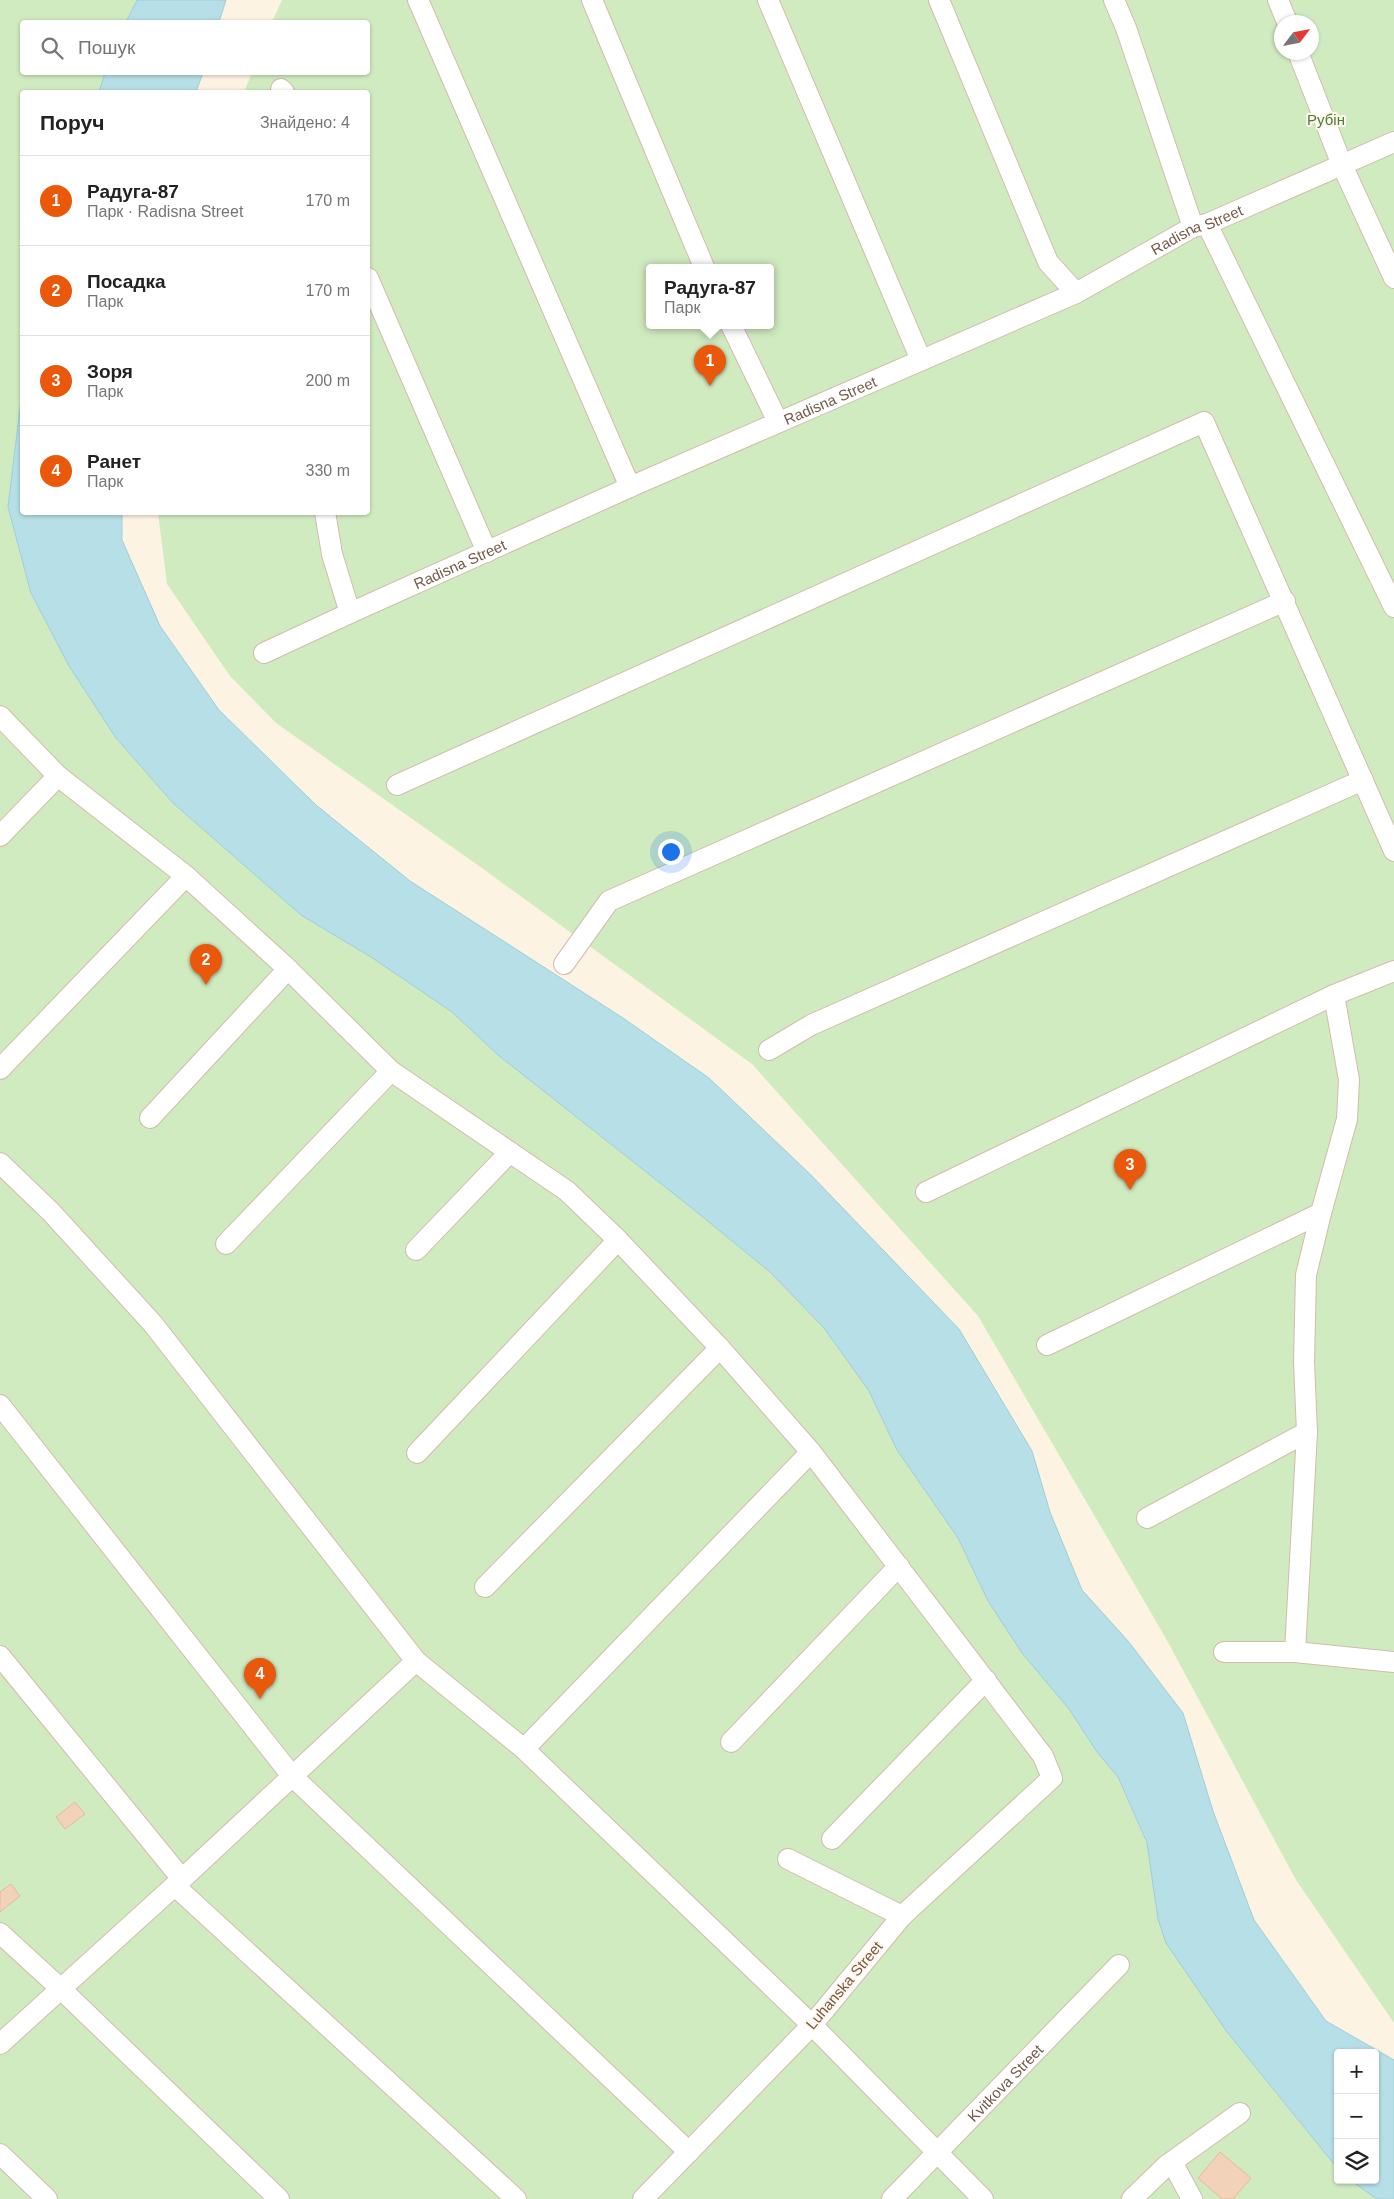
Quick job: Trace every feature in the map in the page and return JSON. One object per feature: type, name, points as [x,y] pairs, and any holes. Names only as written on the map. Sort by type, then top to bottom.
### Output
[{"type":"street","points":[[418,0],[630,487]]},
{"type":"street","points":[[592,0],[703,264]]},
{"type":"street","points":[[768,0],[921,360]]},
{"type":"street","points":[[939,0],[1048,262],[1076,293]]},
{"type":"street","points":[[1114,0],[1200,225],[1394,607]]},
{"type":"street","points":[[1278,0],[1284,15]]},
{"type":"street","points":[[1301,60],[1342,164],[1394,278]]},
{"type":"street","name":"Radisna Street","points":[[264,653],[630,487],[1076,293],[1200,225],[1394,142]]},
{"type":"street","points":[[370,283],[487,552]]},
{"type":"street","points":[[733,329],[778,422]]},
{"type":"street","points":[[397,785],[1204,422],[1285,601],[1394,851]]},
{"type":"street","points":[[326,515],[332,554],[350,613]]},
{"type":"street","points":[[564,964],[609,901],[1285,601]]},
{"type":"street","points":[[0,716],[58,776],[186,876],[288,969],[391,1070],[567,1192],[618,1240],[720,1348],[811,1452],[986,1680],[832,1839]]},
{"type":"street","points":[[0,836],[58,776]]},
{"type":"street","points":[[769,1050],[811,1024],[1363,780]]},
{"type":"street","points":[[0,1069],[186,876]]},
{"type":"street","points":[[150,1118],[288,969]]},
{"type":"street","points":[[926,1192],[1334,995],[1394,970]]},
{"type":"street","points":[[1295,1652],[1307,1432],[1304,1362],[1306,1275],[1320,1212],[1347,1119],[1349,1080],[1334,995]]},
{"type":"street","points":[[226,1244],[391,1070]]},
{"type":"street","points":[[416,1250],[510,1152]]},
{"type":"street","points":[[0,1163],[51,1212],[153,1324],[416,1661],[524,1749],[812,2025],[984,2199]]},
{"type":"street","points":[[1047,1345],[1320,1212]]},
{"type":"street","points":[[417,1453],[618,1240]]},
{"type":"street","points":[[485,1586],[720,1348]]},
{"type":"street","points":[[0,1405],[292,1776],[689,2152]]},
{"type":"street","points":[[1147,1518],[1307,1432]]},
{"type":"street","points":[[524,1749],[811,1452]]},
{"type":"street","points":[[731,1742],[899,1566]]},
{"type":"street","points":[[1224,1652],[1295,1652],[1394,1662]]},
{"type":"street","points":[[0,1656],[178,1882],[516,2199]]},
{"type":"street","points":[[0,2044],[416,1661]]},
{"type":"street","name":"Luhanska Street","points":[[643,2199],[812,2025],[902,1916],[1052,1778],[1043,1756],[986,1680]]},
{"type":"street","points":[[788,1859],[902,1916]]},
{"type":"street","points":[[0,1933],[61,1989],[279,2199]]},
{"type":"street","name":"Kvitkova Street","points":[[892,2199],[1119,1966]]},
{"type":"street","points":[[1132,2199],[1172,2162],[1240,2113]]},
{"type":"street","points":[[0,2154],[47,2199]]},
{"type":"street","points":[[1172,2162],[1192,2199]]},
{"type":"green space","points":[[0,0],[137,0],[127,20],[20,20],[20,75],[104,75],[100,90],[20,90],[20,408],[8,507],[31,593],[69,666],[116,738],[173,803],[301,915],[371,957],[452,1012],[498,1055],[770,1272],[824,1328],[869,1391],[897,1450],[958,1538],[988,1601],[1069,1709],[1097,1752],[1118,1777],[1227,2032],[1334,2164],[1334,2184],[1356,2184],[1377,2199],[0,2199]]},
{"type":"green space","name":"Рубін","points":[[282,0],[1394,0],[1394,2023],[1296,1880],[1164,1635],[978,1316],[752,1064],[479,866],[276,723],[230,676],[167,584],[158,515],[370,515],[370,90],[245,90],[251,75],[370,75],[370,20],[273,20]]},
{"type":"water","points":[[137,0],[226,0],[220,20],[127,20]]},
{"type":"water","points":[[104,75],[202,75],[197,90],[100,90]]},
{"type":"water","points":[[20,408],[20,515],[122,515],[122,540],[160,626],[219,710],[316,805],[410,881],[623,1018],[709,1078],[811,1175],[959,1329],[1032,1451],[1050,1512],[1082,1590],[1128,1641],[1183,1713],[1213,1811],[1254,1920],[1326,2021],[1375,2049],[1334,2049],[1334,2164],[1227,2032],[1166,1943],[1158,1919],[1147,1843],[1118,1777],[1097,1752],[1069,1709],[1022,1653],[988,1601],[958,1538],[897,1450],[869,1391],[824,1328],[770,1272],[498,1055],[452,1012],[371,957],[301,915],[173,803],[116,738],[69,666],[31,593],[8,507]]},
{"type":"water","points":[[1379,2051],[1394,2060],[1394,2199],[1377,2199],[1356,2184],[1379,2184]]},
{"type":"building","points":[[75,1802],[85,1814],[65,1829],[56,1817]]},
{"type":"building","points":[[11,1884],[20,1896],[0,1912],[0,1892]]},
{"type":"building","points":[[1220,2152],[1251,2178],[1233,2199],[1222,2199],[1198,2178]]},
{"type":"place","name":"Радуга-87","points":[[710,386]]},
{"type":"place","name":"Посадка","points":[[206,985]]},
{"type":"place","name":"Зоря","points":[[1130,1190]]},
{"type":"place","name":"Ранет","points":[[260,1699]]}]
